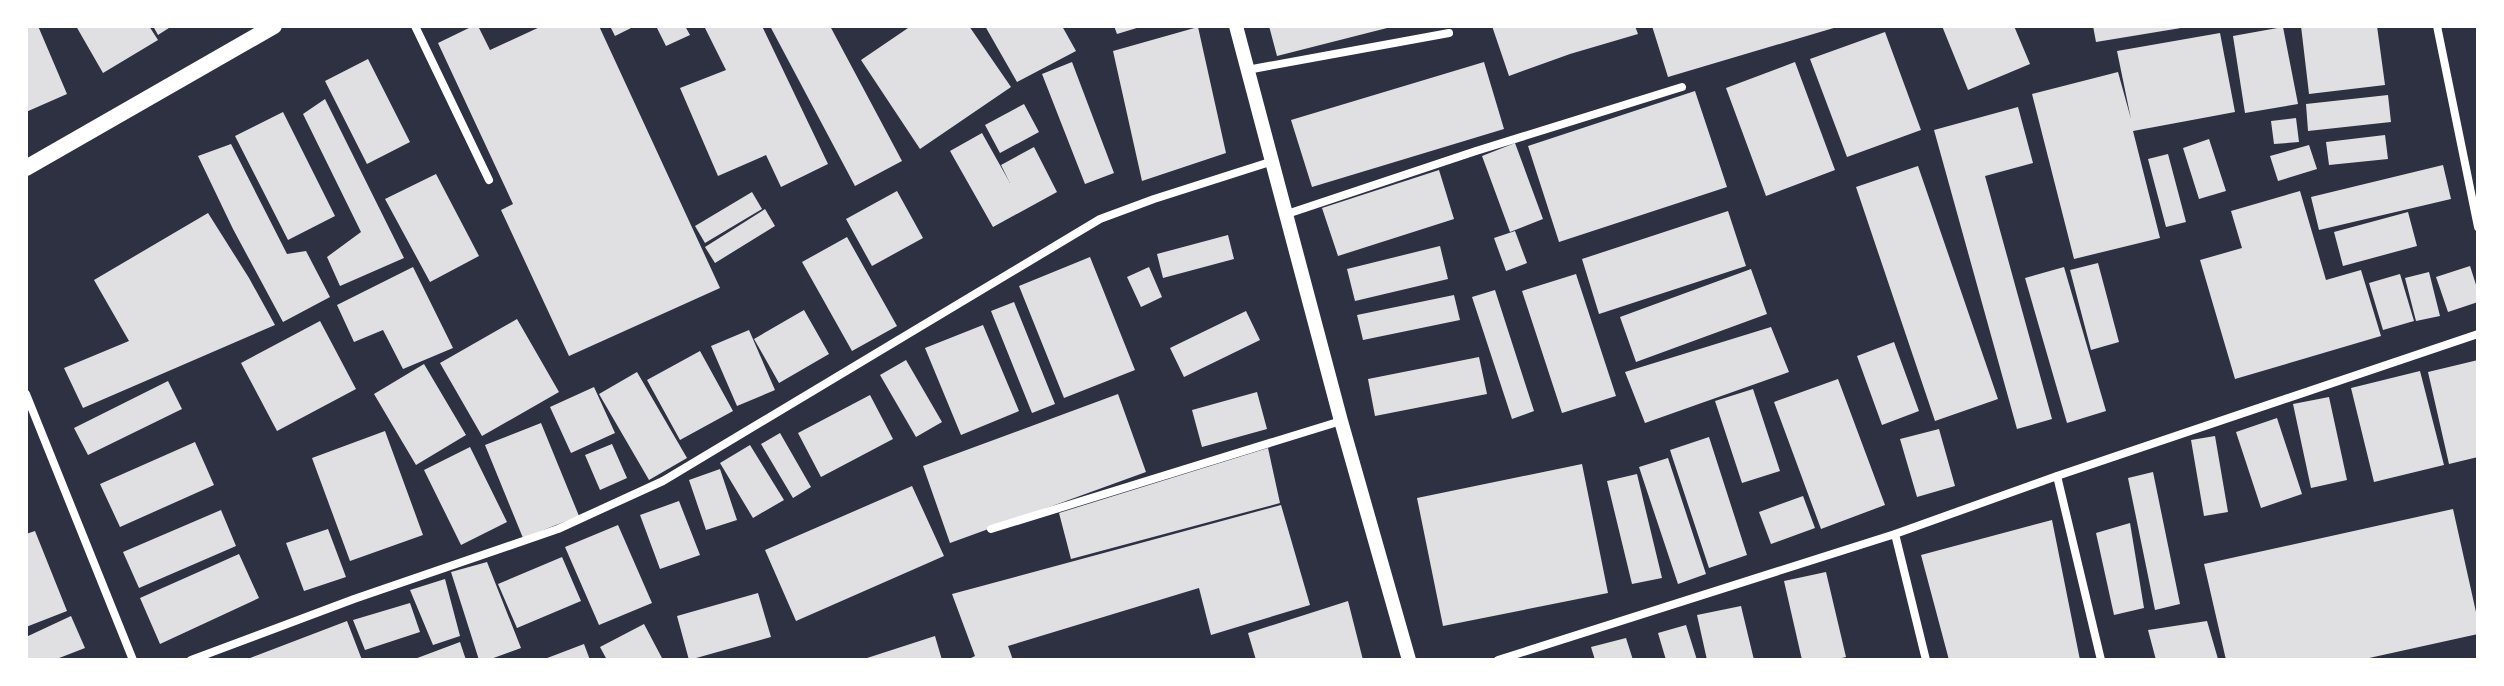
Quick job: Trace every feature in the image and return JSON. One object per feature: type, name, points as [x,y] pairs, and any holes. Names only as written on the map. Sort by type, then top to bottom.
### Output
[{"type":"main road","points":[[26,168],[274,26]]},
{"type":"street","points":[[415,26],[489,180]]},
{"type":"street","points":[[1236,26],[1341,421],[1409,660]]},
{"type":"street","points":[[2437,26],[2478,227]]},
{"type":"street","points":[[1247,70],[1449,33]]},
{"type":"street","points":[[1287,214],[1682,87]]},
{"type":"street","points":[[191,660],[354,599],[558,529],[650,487],[1100,219],[1273,161]]},
{"type":"street","points":[[1498,660],[1895,534],[2478,334]]},
{"type":"street","points":[[26,394],[133,660]]},
{"type":"street","points":[[991,529],[1341,421]]},
{"type":"street","points":[[2057,476],[2101,660]]},
{"type":"street","points":[[1895,534],[1926,660]]},
{"type":"building","points":[[26,26],[38,26],[67,94],[26,112]]},
{"type":"building","points":[[76,26],[149,26],[158,40],[103,73]]},
{"type":"building","points":[[153,26],[172,26],[158,35]]},
{"type":"building","points":[[478,26],[490,50],[542,26],[599,26],[720,288],[569,356],[501,210],[513,204],[438,43]]},
{"type":"building","points":[[610,26],[635,26],[615,36]]},
{"type":"building","points":[[656,26],[685,26],[690,35],[666,46]]},
{"type":"building","points":[[704,26],[762,26],[828,164],[781,187],[766,155],[718,176],[680,88],[726,70]]},
{"type":"building","points":[[770,26],[830,26],[902,161],[855,186]]},
{"type":"building","points":[[911,26],[969,26],[1011,87],[920,149],[861,60]]},
{"type":"building","points":[[985,26],[1062,26],[1076,51],[1017,82]]},
{"type":"building","points":[[1114,26],[1140,26],[1140,27],[1117,34]]},
{"type":"building","points":[[1269,26],[1391,26],[1391,27],[1277,56]]},
{"type":"building","points":[[1492,26],[1635,26],[1638,34],[1509,76]]},
{"type":"building","points":[[1652,26],[1837,26],[1837,27],[1668,77]]},
{"type":"building","points":[[1942,26],[2014,26],[2030,64],[1968,90]]},
{"type":"building","points":[[2093,26],[2181,26],[2181,28],[2096,42]]},
{"type":"building","points":[[2301,26],[2377,26],[2385,85],[2309,94]]},
{"type":"building","points":[[1198,27],[1226,153],[1142,181],[1113,51]]},
{"type":"building","points":[[2283,27],[2298,104],[2245,113],[2233,36]]},
{"type":"building","points":[[1885,32],[1921,130],[1847,157],[1810,59]]},
{"type":"building","points":[[2220,33],[2235,112],[2133,131],[2160,238],[2074,259],[2032,94],[2118,72],[2131,119],[2117,51]]},
{"type":"building","points":[[368,59],[410,142],[367,164],[325,81]]},
{"type":"building","points":[[1072,62],[1114,173],[1085,184],[1042,74]]},
{"type":"building","points":[[1484,62],[1504,129],[1312,187],[1291,120]]},
{"type":"building","points":[[1795,62],[1835,170],[1766,196],[1726,88]]},
{"type":"building","points":[[1695,91],[1727,187],[1559,242],[1528,146]]},
{"type":"building","points":[[2388,95],[2391,122],[2308,131],[2306,104]]},
{"type":"building","points":[[325,99],[404,258],[340,286],[327,257],[361,232],[303,114]]},
{"type":"building","points":[[1024,104],[1039,132],[1000,153],[985,125]]},
{"type":"building","points":[[2018,107],[2033,163],[1985,176],[2052,419],[2017,429],[1934,130]]},
{"type":"building","points":[[283,112],[335,216],[288,240],[235,136]]},
{"type":"building","points":[[2296,118],[2299,142],[2274,144],[2271,121]]},
{"type":"building","points":[[982,133],[1010,183],[1001,165],[1034,147],[1057,192],[993,227],[950,151]]},
{"type":"building","points":[[2385,135],[2388,159],[2329,165],[2326,142]]},
{"type":"building","points":[[2209,139],[2226,191],[2199,199],[2183,148]]},
{"type":"building","points":[[1515,143],[1543,219],[1510,232],[1482,156]]},
{"type":"building","points":[[231,144],[287,254],[306,251],[330,297],[283,322],[198,156]]},
{"type":"building","points":[[2309,145],[2317,169],[2278,181],[2270,156]]},
{"type":"building","points":[[2168,154],[2186,222],[2166,227],[2148,159]]},
{"type":"building","points":[[2443,165],[2451,199],[2319,230],[2311,197]]},
{"type":"building","points":[[1918,166],[1998,399],[1935,421],[1856,187]]},
{"type":"building","points":[[1439,170],[1454,219],[1338,256],[1322,208]]},
{"type":"building","points":[[436,174],[479,256],[430,282],[385,199]]},
{"type":"building","points":[[897,191],[923,238],[872,266],[846,219]]},
{"type":"building","points":[[2300,191],[2326,280],[2361,270],[2381,336],[2235,379],[2200,260],[2242,248],[2231,211]]},
{"type":"building","points":[[752,192],[762,209],[705,243],[695,226]]},
{"type":"building","points":[[765,209],[775,226],[715,263],[705,247]]},
{"type":"building","points":[[1728,211],[1746,266],[1599,314],[1582,259]]},
{"type":"building","points":[[2408,212],[2417,246],[2343,266],[2334,232]]},
{"type":"building","points":[[208,213],[275,325],[83,408],[64,368],[129,341],[94,280]]},
{"type":"building","points":[[1515,231],[1527,263],[1506,271],[1494,238]]},
{"type":"building","points":[[1228,235],[1234,259],[1163,278],[1157,254]]},
{"type":"building","points":[[847,237],[897,326],[852,351],[802,262]]},
{"type":"building","points":[[1440,246],[1448,279],[1355,301],[1347,269]]},
{"type":"building","points":[[1090,257],[1135,370],[1064,398],[1019,286]]},
{"type":"building","points":[[2098,263],[2119,342],[2091,350],[2070,270]]},
{"type":"building","points":[[2470,266],[2478,302],[2448,312],[2436,277]]},
{"type":"building","points":[[413,267],[453,348],[403,369],[383,330],[354,342],[337,305]]},
{"type":"building","points":[[1149,267],[1162,297],[1141,307],[1127,277]]},
{"type":"building","points":[[2064,267],[2106,411],[2067,423],[2025,278]]},
{"type":"building","points":[[1751,269],[1767,314],[1636,362],[1620,317]]},
{"type":"building","points":[[2429,272],[2440,316],[2416,321],[2405,278]]},
{"type":"building","points":[[1576,274],[1616,396],[1562,413],[1522,291]]},
{"type":"building","points":[[2400,274],[2414,321],[2383,330],[2369,283]]},
{"type":"building","points":[[1495,290],[1534,411],[1512,419],[1472,297]]},
{"type":"building","points":[[1454,295],[1460,320],[1363,340],[1357,315]]},
{"type":"building","points":[[1014,302],[1055,404],[1032,413],[991,311]]},
{"type":"building","points":[[804,310],[829,354],[779,383],[754,339]]},
{"type":"building","points":[[1246,311],[1260,340],[1184,377],[1170,348]]},
{"type":"building","points":[[517,319],[559,392],[482,436],[440,363]]},
{"type":"building","points":[[320,321],[356,389],[277,431],[241,363]]},
{"type":"building","points":[[983,325],[1019,411],[961,435],[925,348]]},
{"type":"building","points":[[1771,327],[1789,372],[1645,423],[1625,372]]},
{"type":"building","points":[[749,330],[775,390],[737,406],[711,346]]},
{"type":"building","points":[[1894,342],[1919,411],[1882,425],[1857,356]]},
{"type":"building","points":[[700,351],[733,411],[680,440],[647,380]]},
{"type":"building","points":[[1479,357],[1487,394],[1375,416],[1368,379]]},
{"type":"building","points":[[906,360],[942,422],[916,437],[880,375]]},
{"type":"building","points":[[2478,360],[2478,457],[2449,464],[2428,372]]},
{"type":"building","points":[[424,364],[466,435],[416,465],[374,394]]},
{"type":"building","points":[[2420,371],[2444,465],[2374,482],[2351,388]]},
{"type":"building","points":[[637,372],[687,458],[649,480],[599,394]]},
{"type":"building","points":[[1838,379],[1885,505],[1821,529],[1774,402]]},
{"type":"building","points":[[168,381],[182,409],[88,455],[74,428]]},
{"type":"building","points":[[594,387],[615,433],[571,453],[550,407]]},
{"type":"building","points":[[1753,389],[1780,471],[1742,483],[1715,401]]},
{"type":"building","points":[[1257,392],[1267,429],[1202,447],[1192,410]]},
{"type":"building","points":[[1118,394],[1146,472],[950,543],[923,466]]},
{"type":"building","points":[[870,395],[893,439],[821,477],[798,433]]},
{"type":"building","points":[[2329,397],[2347,480],[2311,488],[2293,404]]},
{"type":"building","points":[[2277,418],[2302,494],[2261,508],[2236,432]]},
{"type":"building","points":[[541,423],[579,516],[523,538],[485,445]]},
{"type":"building","points":[[1939,429],[1955,486],[1917,497],[1900,439]]},
{"type":"building","points":[[385,431],[423,535],[350,561],[312,458]]},
{"type":"building","points":[[780,433],[811,487],[793,498],[761,444]]},
{"type":"building","points":[[2215,436],[2228,512],[2204,516],[2191,440]]},
{"type":"building","points":[[1709,437],[1747,555],[1709,568],[1670,450]]},
{"type":"building","points":[[195,442],[214,485],[120,527],[100,484]]},
{"type":"building","points":[[612,444],[627,478],[600,490],[585,455]]},
{"type":"building","points":[[750,445],[784,500],[753,518],[720,463]]},
{"type":"building","points":[[470,447],[507,522],[461,545],[424,470]]},
{"type":"building","points":[[1268,448],[1280,503],[1071,559],[1059,513]]},
{"type":"building","points":[[1668,458],[1706,574],[1678,584],[1639,467]]},
{"type":"building","points":[[1582,464],[1608,593],[1443,626],[1417,498]]},
{"type":"building","points":[[720,469],[737,520],[706,530],[689,480]]},
{"type":"building","points":[[2153,472],[2180,604],[2155,610],[2128,478]]},
{"type":"building","points":[[1637,474],[1662,578],[1632,584],[1607,481]]},
{"type":"building","points":[[912,486],[944,556],[796,621],[765,550]]},
{"type":"building","points":[[1803,496],[1815,528],[1771,544],[1759,512]]},
{"type":"building","points":[[679,501],[700,555],[660,569],[640,515]]},
{"type":"building","points":[[1281,505],[1310,605],[1211,635],[1199,588],[1008,646],[1013,660],[967,660],[975,656],[952,594]]},
{"type":"building","points":[[2453,509],[2478,621],[2478,634],[2360,660],[2226,660],[2204,564]]},
{"type":"building","points":[[221,510],[236,546],[139,588],[123,552]]},
{"type":"building","points":[[2052,520],[2080,660],[1949,660],[1921,555]]},
{"type":"building","points":[[2130,523],[2144,608],[2114,615],[2096,533]]},
{"type":"building","points":[[618,525],[652,603],[599,625],[565,547]]},
{"type":"building","points":[[328,529],[346,577],[304,591],[286,543]]},
{"type":"building","points":[[35,531],[67,611],[26,627],[26,534]]},
{"type":"building","points":[[239,554],[259,598],[160,644],[140,598]]},
{"type":"building","points":[[562,557],[581,601],[517,628],[498,584]]},
{"type":"building","points":[[487,562],[521,648],[488,660],[479,660],[451,572]]},
{"type":"building","points":[[1826,572],[1846,657],[1802,660],[1784,581]]},
{"type":"building","points":[[445,579],[460,636],[433,645],[410,590]]},
{"type":"building","points":[[758,593],[771,637],[689,660],[677,616]]},
{"type":"building","points":[[1348,601],[1363,660],[1256,660],[1248,633]]},
{"type":"building","points":[[410,603],[420,632],[365,650],[353,620]]},
{"type":"building","points":[[1741,606],[1754,660],[1707,660],[1697,615]]},
{"type":"building","points":[[71,616],[85,648],[54,660],[26,660],[26,637]]},
{"type":"building","points":[[347,621],[362,660],[245,660]]},
{"type":"building","points":[[2207,621],[2218,659],[2156,660],[2148,630]]},
{"type":"building","points":[[644,624],[663,660],[607,660],[600,647]]},
{"type":"building","points":[[1686,625],[1697,660],[1666,660],[1658,633]]},
{"type":"building","points":[[935,636],[942,660],[864,660],[864,659]]},
{"type":"building","points":[[1626,638],[1633,660],[1595,660],[1591,647]]},
{"type":"building","points":[[460,642],[466,660],[412,660]]},
{"type":"building","points":[[584,644],[590,660],[542,660]]}]
